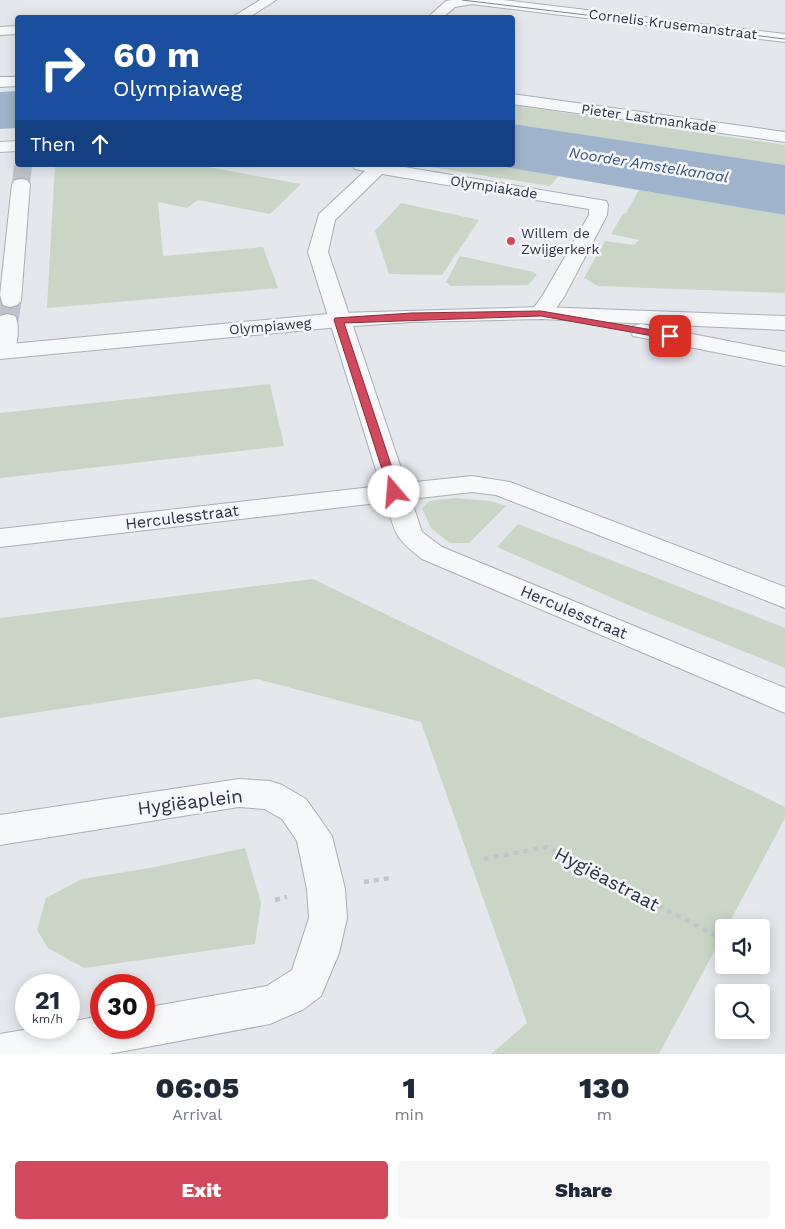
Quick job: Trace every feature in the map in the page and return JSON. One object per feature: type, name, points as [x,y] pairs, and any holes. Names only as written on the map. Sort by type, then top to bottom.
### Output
[{"type":"street","points":[[243,15],[270,0]]},
{"type":"street","points":[[437,15],[451,4],[472,3]]},
{"type":"street","name":"Cornelis Krusemanstraat","points":[[472,3],[785,38]]},
{"type":"street","points":[[0,31],[15,30]]},
{"type":"street","points":[[0,82],[15,81]]},
{"type":"street","name":"Pieter Lastmankade","points":[[515,99],[785,137]]},
{"type":"street","points":[[0,147],[15,146]]},
{"type":"street","points":[[369,167],[326,218],[318,252],[394,492]]},
{"type":"street","name":"Olympiakade","points":[[369,167],[599,205],[598,215],[553,297],[541,313]]},
{"type":"street","points":[[2,351],[21,184]]},
{"type":"street","points":[[541,313],[785,323]]},
{"type":"street","points":[[541,313],[785,359]]},
{"type":"street","name":"Olympiaweg","points":[[2,351],[339,320],[541,313]]},
{"type":"street","name":"Herculesstraat","points":[[0,538],[472,484],[502,488],[785,598]]},
{"type":"street","name":"Herculesstraat","points":[[394,492],[410,536],[432,553],[785,701]]},
{"type":"street","name":"Hygiëaplein","points":[[0,830],[239,793],[270,795],[294,809],[314,836],[326,889],[328,918],[319,954],[307,983],[290,996],[270,1005],[0,1054]]},
{"type":"path","name":"Hygiëastraat","points":[[484,859],[546,847],[715,935]]},
{"type":"green space","points":[[515,105],[785,145],[785,165],[515,124]]},
{"type":"green space","points":[[55,167],[208,167],[301,184],[270,214],[198,200],[187,208],[158,202],[163,256],[263,247],[278,288],[47,308]]},
{"type":"green space","points":[[431,167],[506,167],[559,176],[550,186]]},
{"type":"green space","points":[[639,190],[785,215],[785,293],[598,286],[584,278],[605,241],[634,245],[639,240],[611,234]]},
{"type":"green space","points":[[401,203],[479,220],[442,275],[389,274],[375,231]]},
{"type":"green space","points":[[460,256],[533,272],[537,275],[528,285],[451,286],[446,282]]},
{"type":"green space","points":[[270,384],[284,446],[0,478],[0,413]]},
{"type":"green space","points":[[454,498],[490,501],[506,506],[469,543],[450,543],[431,528],[422,508],[430,501]]},
{"type":"green space","points":[[518,524],[785,628],[785,668],[635,608],[497,547]]},
{"type":"green space","points":[[313,579],[785,807],[785,818],[731,919],[715,919],[715,950],[659,1054],[491,1054],[527,1023],[421,722],[257,679],[0,718],[0,618]]},
{"type":"green space","points":[[245,848],[261,903],[255,944],[84,968],[48,948],[37,930],[46,898],[82,879],[155,867]]},
{"type":"water","points":[[15,91],[15,128],[0,129],[0,92]]},
{"type":"water","name":"Noorder Amstelkanaal","points":[[515,124],[785,165],[785,215],[506,167],[515,167]]},
{"type":"tunnel","points":[[21,184],[23,167]]},
{"type":"tunnel","points":[[7,321],[10,301]]},
{"type":"tram line","points":[[462,0],[785,39]]},
{"type":"place","name":"Willem de Zwijgerkerk","points":[[511,241]]},
{"type":"route","points":[[394,492],[339,320],[541,313],[670,336]]}]
